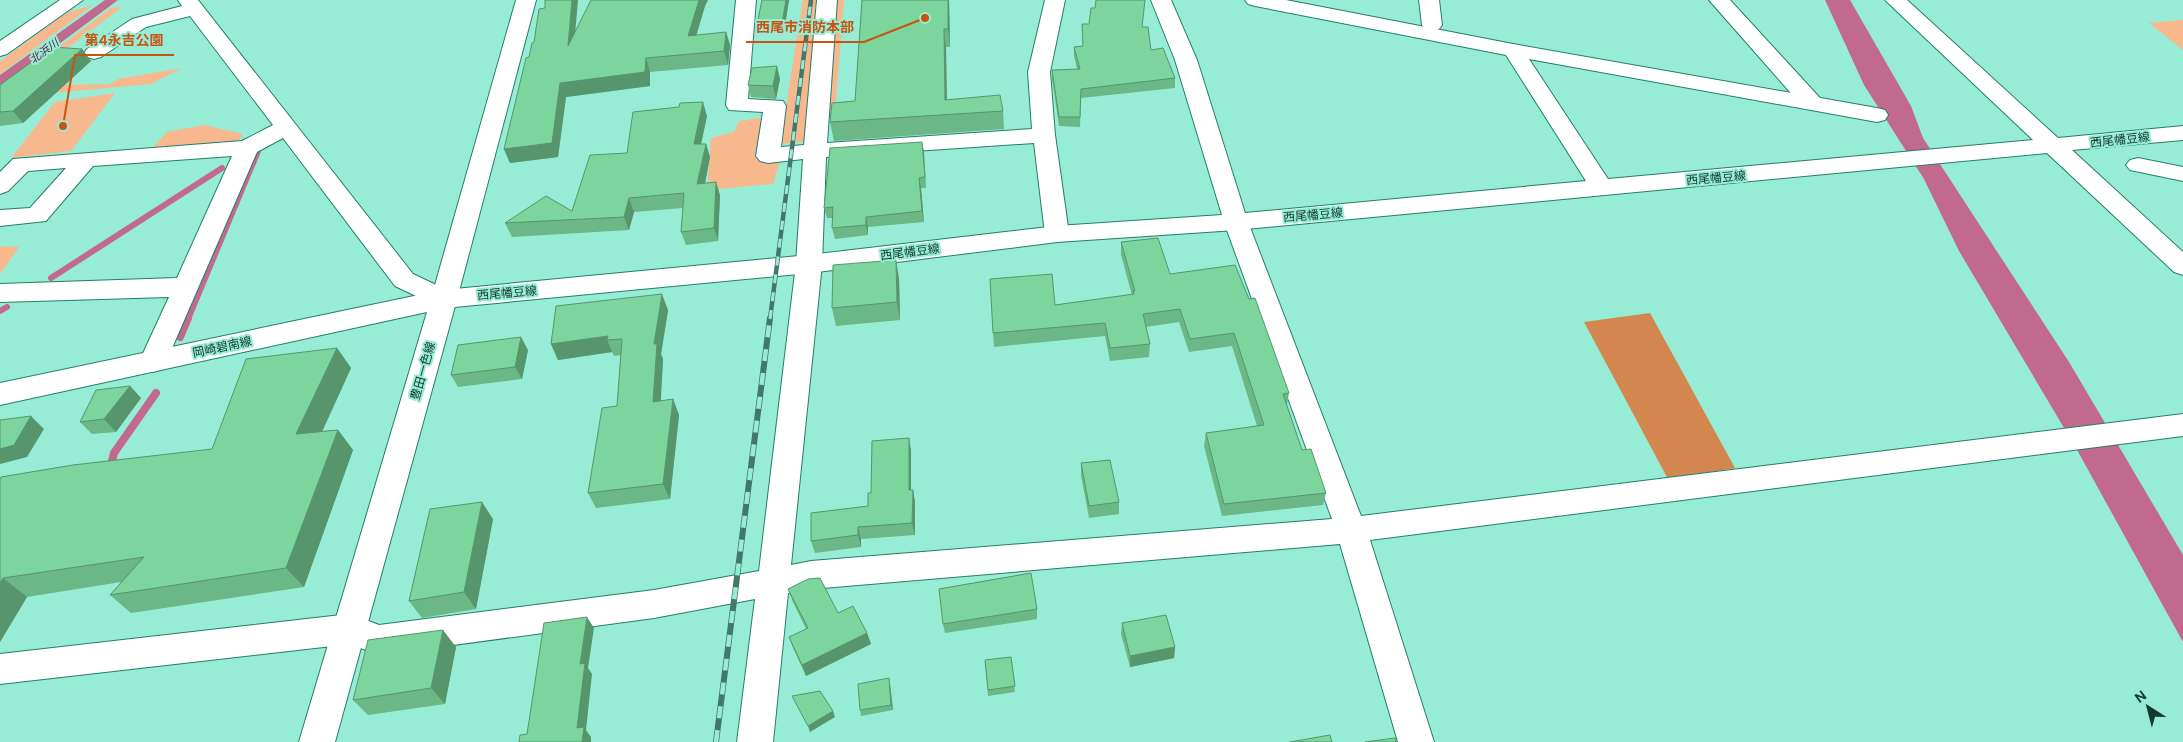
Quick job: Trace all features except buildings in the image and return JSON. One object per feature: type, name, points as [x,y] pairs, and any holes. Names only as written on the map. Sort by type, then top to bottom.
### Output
[{"type":"street","points":[[0,50],[72,0]]},
{"type":"street","name":"豊田一色線","points":[[317,742],[444,299],[526,0]]},
{"type":"street","points":[[746,0],[737,105],[775,106],[768,156],[1044,135]]},
{"type":"street","points":[[755,742],[809,264],[815,151],[827,0]]},
{"type":"street","points":[[1055,0],[1039,72],[1044,135],[1057,234]]},
{"type":"street","points":[[1161,0],[1186,60],[1236,222],[1351,530],[1416,742]]},
{"type":"street","points":[[1255,0],[1513,50],[1877,115]]},
{"type":"street","points":[[1429,0],[1432,25]]},
{"type":"street","points":[[1718,0],[1811,102]]},
{"type":"street","points":[[1894,0],[2183,266]]},
{"type":"street","points":[[94,53],[139,23],[191,5],[404,280],[444,299]]},
{"type":"street","points":[[1513,50],[1602,188]]},
{"type":"street","points":[[1,184],[21,164],[247,148],[286,127]]},
{"type":"street","name":"西尾幡豆線","points":[[444,299],[809,264],[1057,234],[1236,222],[2183,133]]},
{"type":"street","points":[[153,362],[247,148]]},
{"type":"street","points":[[0,218],[37,215],[87,159]]},
{"type":"street","points":[[2138,165],[2183,174]]},
{"type":"street","points":[[0,293],[186,287]]},
{"type":"street","name":"岡崎碧南線","points":[[0,394],[444,299]]},
{"type":"street","points":[[0,670],[350,629],[379,640],[654,604],[811,575],[1351,530],[2183,425]]},
{"type":"shaded area","points":[[803,0],[824,0],[810,141],[780,144]]},
{"type":"shaded area","points":[[836,0],[844,0],[835,112],[825,114]]},
{"type":"shaded area","points":[[93,5],[0,74],[0,61],[68,12]]},
{"type":"shaded area","points":[[122,7],[0,99],[0,91],[111,8]]},
{"type":"shaded area","points":[[2183,20],[2183,50],[2149,23]]},
{"type":"shaded area","points":[[182,68],[151,84],[51,93],[62,85],[110,84],[118,79]]},
{"type":"shaded area","points":[[115,93],[71,151],[11,158],[55,102]]},
{"type":"shaded area","points":[[765,117],[754,155],[780,161],[773,184],[707,190],[711,138],[734,132],[739,121]]},
{"type":"shaded area","points":[[204,125],[243,134],[238,141],[152,148],[167,132]]},
{"type":"shaded area","points":[[0,246],[19,247],[0,274]]},
{"type":"shaded area","points":[[1650,313],[1735,468],[1668,479],[1584,322]]},
{"type":"water","name":"北浜川","points":[[105,0],[118,0],[0,88],[0,75]]},
{"type":"water","points":[[1825,0],[1850,0],[1911,106],[1923,138],[2069,362],[2183,555],[2183,642],[2076,448],[1959,251],[1924,179],[1864,85]]},
{"type":"waterway","points":[[188,319],[258,151]]},
{"type":"waterway","points":[[51,278],[222,168]]},
{"type":"waterway","points":[[0,311],[7,307]]},
{"type":"waterway","points":[[180,337],[188,318]]},
{"type":"waterway","points":[[110,469],[114,453],[156,393]]},
{"type":"railway","points":[[770,319],[811,0]]},
{"type":"railway","points":[[716,742],[770,318]]},
{"type":"place","name":"西尾市消防本部","points":[[925,18]]},
{"type":"place","name":"第4永吉公園","points":[[63,126]]}]
